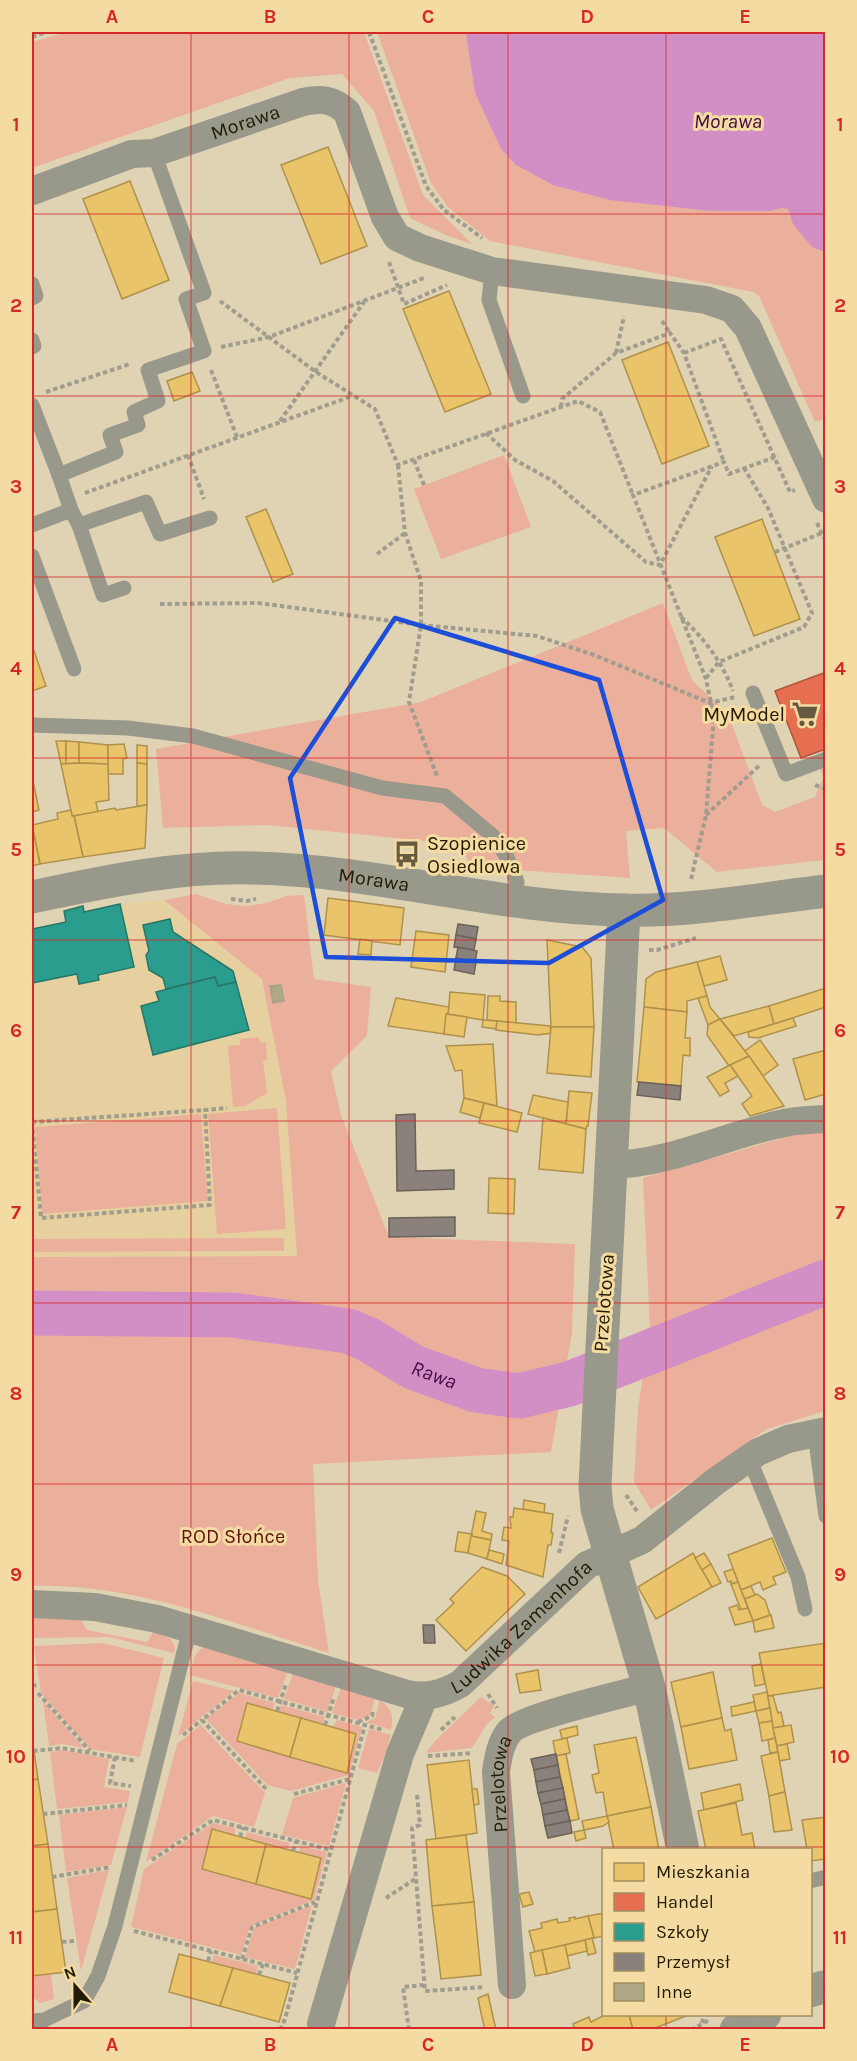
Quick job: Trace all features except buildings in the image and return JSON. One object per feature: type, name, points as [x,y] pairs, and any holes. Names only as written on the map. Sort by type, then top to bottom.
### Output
[{"type":"street","name":"Morawa","points":[[32,191],[132,154],[153,153],[303,102],[321,98],[339,104],[348,112],[384,217],[397,237],[420,248],[492,271],[706,300],[732,309],[748,328],[802,447],[814,500]]},
{"type":"street","name":"Morawa","points":[[32,897],[117,879],[162,873],[252,868],[327,873],[562,907],[624,910],[708,905],[825,891]]},
{"type":"street","name":"Przelotowa","points":[[624,910],[595,1494],[649,1688],[683,1848]]},
{"type":"street","points":[[611,1165],[635,1165],[781,1123],[825,1119]]},
{"type":"street","name":"Ludwika Zamenhofa","points":[[32,1604],[95,1607],[158,1619],[407,1694],[424,1697],[446,1691],[460,1684],[587,1565],[642,1540],[716,1481],[758,1452],[788,1439],[820,1433]]},
{"type":"street","name":"Przelotowa","points":[[512,1985],[496,1772],[500,1748],[509,1731],[538,1717],[649,1688]]},
{"type":"street","points":[[321,2024],[400,1754],[413,1747],[424,1697]]},
{"type":"street","points":[[736,2030],[761,2016]]},
{"type":"lane","points":[[58,475],[116,452],[110,435],[138,425],[134,412],[158,401],[148,370],[204,351],[186,299],[204,293],[153,153]]},
{"type":"lane","points":[[492,271],[489,300],[523,396]]},
{"type":"lane","points":[[32,284],[36,297],[32,298]]},
{"type":"lane","points":[[32,340],[34,346],[32,347]]},
{"type":"lane","points":[[37,400],[58,475],[79,525],[103,595],[124,588]]},
{"type":"lane","points":[[79,525],[146,502],[160,534],[210,518]]},
{"type":"lane","points":[[32,525],[69,505]]},
{"type":"lane","points":[[32,556],[74,669]]},
{"type":"lane","points":[[753,693],[786,774],[825,759]]},
{"type":"lane","points":[[32,725],[128,728],[193,736],[382,788],[445,796],[493,836],[507,856],[517,882],[515,900]]},
{"type":"lane","points":[[820,1433],[825,1516]]},
{"type":"lane","points":[[749,1458],[798,1577],[805,1609]]},
{"type":"lane","points":[[32,2021],[44,2019],[84,2001],[98,1976],[115,1926],[190,1628]]},
{"type":"path","points":[[32,37],[47,32]]},
{"type":"path","points":[[369,32],[404,123]]},
{"type":"path","points":[[385,252],[404,304],[448,285]]},
{"type":"path","points":[[237,437],[204,351],[269,337],[427,276]]},
{"type":"path","points":[[616,354],[629,289]]},
{"type":"path","points":[[204,293],[213,296],[316,372],[375,409],[398,465],[405,533],[421,581],[421,625],[409,702],[445,796]]},
{"type":"path","points":[[280,421],[364,301]]},
{"type":"path","points":[[561,407],[562,399],[616,354],[670,333],[684,353],[729,474],[802,447]]},
{"type":"path","points":[[684,353],[721,339],[790,492],[814,500],[825,542]]},
{"type":"path","points":[[37,400],[134,363]]},
{"type":"path","points":[[69,505],[188,455],[352,396]]},
{"type":"path","points":[[398,465],[578,401],[600,412],[706,679],[714,717],[706,815],[689,889]]},
{"type":"path","points":[[486,433],[514,460],[553,481],[645,562],[660,565]]},
{"type":"path","points":[[188,455],[210,518]]},
{"type":"path","points":[[414,460],[424,485]]},
{"type":"path","points":[[633,495],[724,462]]},
{"type":"path","points":[[660,565],[712,466]]},
{"type":"path","points":[[706,679],[719,662],[804,627],[812,613],[768,508],[744,468]]},
{"type":"path","points":[[377,554],[405,533]]},
{"type":"path","points":[[775,552],[822,534]]},
{"type":"path","points":[[160,603],[258,603],[421,625],[537,636],[594,654],[710,703],[753,693]]},
{"type":"path","points":[[680,616],[696,631],[719,662],[731,686]]},
{"type":"path","points":[[706,815],[777,750]]},
{"type":"path","points":[[205,1110],[210,1205],[41,1218],[32,1122],[227,1108]]},
{"type":"path","points":[[559,1555],[568,1515]]},
{"type":"path","points":[[484,1688],[504,1716]]},
{"type":"path","points":[[33,1751],[63,1748],[142,1762],[174,1742],[239,1690],[365,1725],[413,1747],[475,1753]]},
{"type":"path","points":[[38,1693],[90,1752]]},
{"type":"path","points":[[437,1734],[460,1711]]},
{"type":"path","points":[[202,1720],[266,1789]]},
{"type":"path","points":[[280,2030],[285,2019],[365,1725]]},
{"type":"path","points":[[115,1757],[110,1783],[149,1789]]},
{"type":"path","points":[[294,1794],[350,1779]]},
{"type":"path","points":[[416,1791],[420,1825],[412,1828],[425,1991],[512,1985]]},
{"type":"path","points":[[43,1814],[130,1804]]},
{"type":"path","points":[[52,1877],[114,1867],[142,1867],[213,1820],[331,1850]]},
{"type":"path","points":[[240,1837],[243,1827]]},
{"type":"path","points":[[293,1851],[296,1841]]},
{"type":"path","points":[[379,1902],[416,1880]]},
{"type":"path","points":[[242,1959],[252,1927],[316,1901]]},
{"type":"path","points":[[115,1926],[297,1973]]},
{"type":"path","points":[[62,1942],[74,1941]]},
{"type":"path","points":[[208,1961],[211,1951]]},
{"type":"path","points":[[260,1975],[262,1964]]},
{"type":"path","points":[[409,2030],[403,1987],[423,1984]]},
{"type":"highlighted area","points":[[395,618],[599,680],[663,900],[549,963],[326,957],[290,778]]},
{"type":"shaded area","points":[[164,900],[262,979],[286,1101],[297,1256],[32,1257],[32,929],[66,922],[64,911],[83,906],[85,912],[120,904]]},
{"type":"green space","points":[[67,32],[364,32],[423,195],[472,244],[448,236],[410,218],[374,111],[342,74],[290,78],[32,168],[32,42]]},
{"type":"green space","points":[[377,32],[825,32],[825,419],[815,422],[759,296],[753,292],[490,241],[448,207],[431,183]]},
{"type":"green space","points":[[504,455],[531,527],[441,559],[414,489]]},
{"type":"green space","points":[[663,603],[692,680],[728,714],[762,805],[775,812],[815,797],[823,778],[820,769],[825,767],[825,860],[717,872],[664,828],[626,831],[630,878],[473,867],[455,844],[267,825],[163,828],[156,749],[421,702]]},
{"type":"green space","name":"ROD Słońce","points":[[196,894],[226,904],[246,906],[267,903],[286,896],[304,895],[314,979],[371,987],[367,1036],[331,1071],[341,1115],[389,1237],[575,1244],[572,1333],[551,1452],[313,1464],[318,1580],[329,1653],[219,1618],[145,1598],[108,1591],[32,1586],[32,1257],[297,1256],[286,1101],[262,979],[164,900]]},
{"type":"green space","points":[[259,1037],[260,1043],[266,1042],[267,1060],[263,1061],[267,1093],[245,1106],[233,1107],[228,1046],[240,1045],[240,1039]]},
{"type":"green space","points":[[277,1108],[286,1229],[217,1234],[208,1114]]},
{"type":"green space","points":[[201,1114],[208,1201],[42,1214],[35,1127]]},
{"type":"green space","points":[[825,1129],[825,1411],[767,1429],[651,1510],[634,1482],[638,1408],[650,1330],[643,1178],[797,1134]]},
{"type":"green space","points":[[284,1238],[284,1251],[32,1252],[32,1239]]},
{"type":"green space","points":[[32,1618],[80,1618],[87,1630],[147,1642],[153,1632],[171,1639],[175,1647],[174,1653],[109,1637],[32,1638]]},
{"type":"green space","points":[[103,1643],[164,1658],[140,1757],[90,1749],[41,1693],[34,1646]]},
{"type":"green space","points":[[206,1646],[288,1671],[278,1698],[190,1675],[196,1654]]},
{"type":"green space","points":[[293,1673],[336,1686],[327,1712],[284,1699]]},
{"type":"green space","points":[[193,1681],[234,1691],[178,1736]]},
{"type":"green space","points":[[341,1687],[375,1698],[370,1715],[358,1720],[332,1713]]},
{"type":"green space","points":[[239,1693],[275,1703],[273,1710],[247,1703],[237,1741],[346,1773],[356,1734],[333,1727],[337,1720],[362,1727],[349,1775],[291,1791],[267,1785],[206,1719]]},
{"type":"green space","points":[[481,1697],[494,1706],[490,1713],[495,1717],[486,1725],[472,1748],[426,1753],[435,1741]]},
{"type":"green space","points":[[380,1700],[391,1713],[391,1730],[366,1722],[375,1718]]},
{"type":"green space","points":[[43,1701],[84,1748],[63,1744],[49,1746]]},
{"type":"green space","points":[[281,1705],[325,1717],[322,1724],[279,1712]]},
{"type":"green space","points":[[201,1725],[265,1793],[254,1827],[213,1816],[146,1862],[177,1744]]},
{"type":"green space","points":[[369,1729],[391,1735],[377,1773],[358,1768]]},
{"type":"green space","points":[[63,1750],[109,1759],[104,1787],[130,1791],[128,1802],[57,1809],[50,1752]]},
{"type":"green space","points":[[346,1783],[329,1846],[282,1835],[293,1798]]},
{"type":"green space","points":[[127,1807],[111,1865],[66,1872],[59,1815]]},
{"type":"green space","points":[[213,1823],[235,1828],[235,1836],[212,1829],[202,1869],[311,1899],[321,1858],[299,1852],[301,1846],[327,1852],[314,1900],[250,1926],[241,1955],[131,1927],[144,1869]]},
{"type":"green space","points":[[247,1832],[289,1843],[289,1849],[245,1838]]},
{"type":"green space","points":[[109,1870],[81,1971],[67,1878]]},
{"type":"green space","points":[[312,1905],[295,1969],[245,1957],[254,1928]]},
{"type":"green space","points":[[214,1955],[258,1966],[256,1974],[212,1962]]},
{"type":"green space","points":[[51,1974],[54,1999],[40,2003],[32,1996],[32,1976]]},
{"type":"water","name":"Morawa","points":[[466,32],[825,32],[825,252],[812,247],[793,224],[788,209],[711,211],[610,200],[553,185],[516,165],[501,149],[475,93]]},
{"type":"waterway","name":"Rawa","points":[[32,1313],[232,1315],[348,1331],[369,1340],[413,1367],[476,1390],[519,1396],[569,1384],[826,1282]]},
{"type":"tram line","points":[[812,1983],[826,1976]]},
{"type":"tram line","points":[[812,1996],[826,1989]]},
{"type":"tram line","points":[[724,2030],[748,2016]]},
{"type":"tram line","points":[[748,2030],[773,2016]]},
{"type":"place","name":"MyModel","points":[[805,714]]},
{"type":"place","name":"Szopienice Osiedlowa","points":[[407,854]]}]
